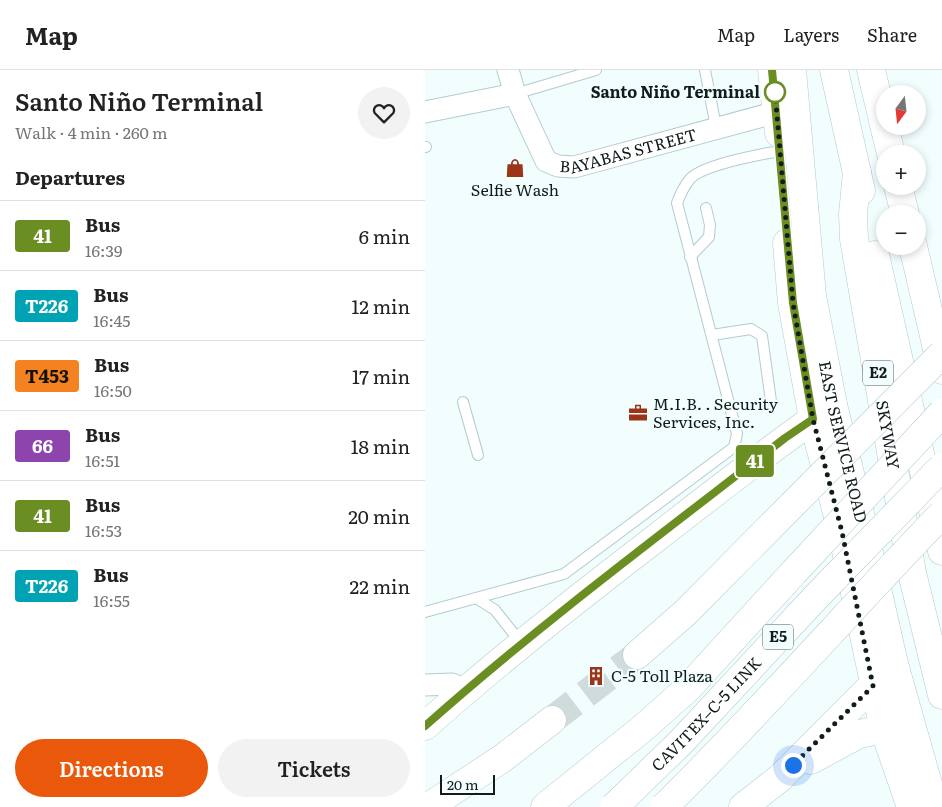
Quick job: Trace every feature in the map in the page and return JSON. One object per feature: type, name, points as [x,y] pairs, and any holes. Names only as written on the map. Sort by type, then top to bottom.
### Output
[{"type":"main road","name":"EAST SERVICE ROAD","points":[[772,70],[777,112],[790,150]]},
{"type":"main road","name":"EAST SERVICE ROAD","points":[[792,70],[790,150],[793,303],[823,412],[863,526],[894,664],[930,791],[937,807]]},
{"type":"main road","name":"SKYWAY","points":[[834,70],[942,550]]},
{"type":"main road","points":[[871,70],[889,145]]},
{"type":"main road","name":"SKYWAY","points":[[857,172],[853,214],[854,238],[912,573],[942,695]]},
{"type":"main road","points":[[915,255],[942,370]]},
{"type":"main road","points":[[637,655],[685,613],[942,354]]},
{"type":"main road","name":"EAST SERVICE ROAD","points":[[823,412],[842,532],[873,686],[884,729],[911,807]]},
{"type":"main road","points":[[425,726],[521,643],[785,438],[823,412]]},
{"type":"main road","points":[[545,807],[643,728],[688,688],[942,413]]},
{"type":"main road","name":"CAVITEX–C-5 LINK","points":[[614,807],[681,742],[815,597],[942,467]]},
{"type":"main road","name":"CAVITEX–C-5 LINK","points":[[663,807],[719,753],[862,597],[942,514]]},
{"type":"main road","points":[[743,807],[779,778],[894,664]]},
{"type":"main road","points":[[428,807],[495,764],[552,720]]},
{"type":"main road","points":[[779,778],[859,734],[884,729]]},
{"type":"street","name":"BAYABAS STREET","points":[[508,70],[515,94],[546,161],[559,166],[574,167],[777,112]]},
{"type":"street","points":[[425,112],[515,94]]},
{"type":"street","points":[[425,685],[452,684],[466,690]]},
{"type":"lane","points":[[515,94],[596,70]]},
{"type":"lane","points":[[705,70],[716,128]]},
{"type":"lane","points":[[425,612],[564,574],[734,447],[737,441],[737,434],[677,203],[690,178],[714,166],[790,150]]},
{"type":"lane","points":[[691,257],[709,237],[710,225],[706,208]]},
{"type":"lane","points":[[712,335],[751,329],[762,336],[771,401]]},
{"type":"lane","points":[[463,402],[478,455]]},
{"type":"lane","points":[[476,598],[495,610],[521,643]]},
{"type":"tunnel","points":[[552,720],[637,655]]},
{"type":"bus line","name":"41","points":[[425,726],[521,643],[785,438],[813,419],[793,303],[781,150],[772,70]]},
{"type":"place","name":"Santo Niño Terminal","points":[[775,92]]},
{"type":"place","name":"Selfie Wash","points":[[515,168]]},
{"type":"place","name":"M.I.B. . Security Services, Inc.","points":[[638,413]]},
{"type":"place","name":"C-5 Toll Plaza","points":[[596,676]]},
{"type":"route","points":[[775,92],[793,303],[813,419],[842,532],[873,686],[793,765]]}]
